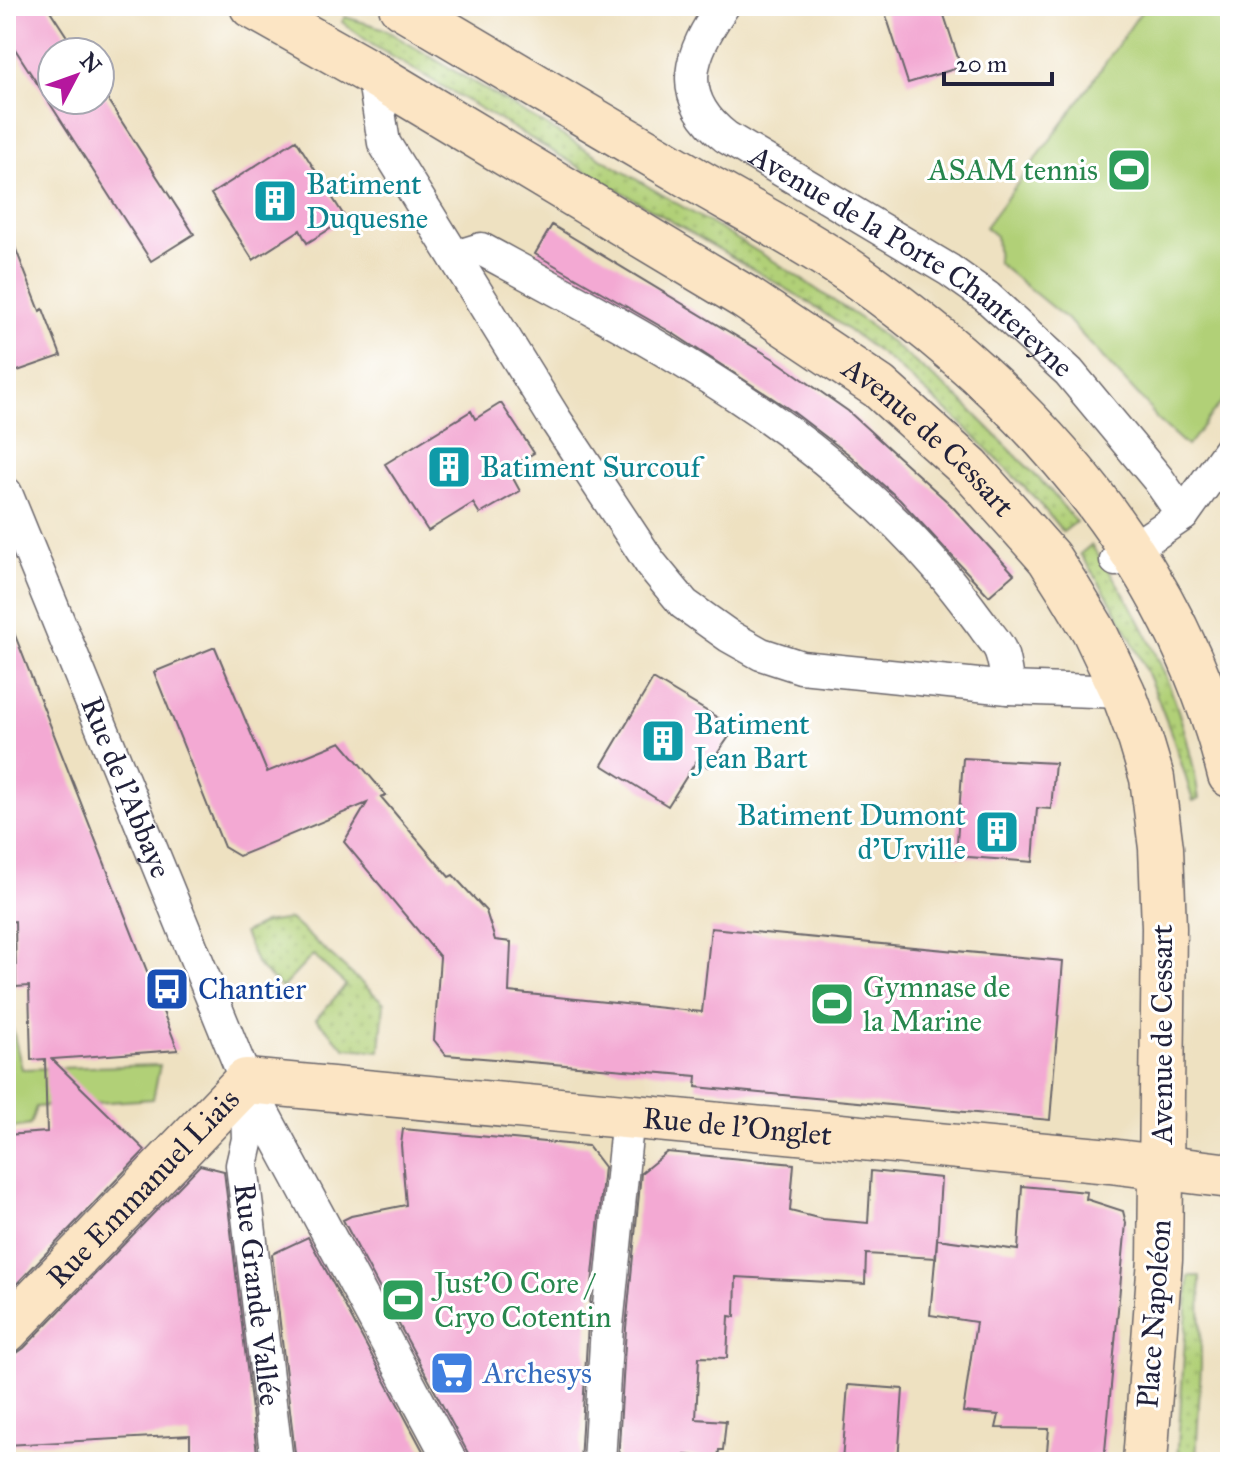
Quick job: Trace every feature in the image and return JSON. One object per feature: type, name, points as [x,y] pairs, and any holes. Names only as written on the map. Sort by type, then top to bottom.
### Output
[{"type":"main road","name":"Avenue de Cessart","points":[[252,6],[373,74],[743,296],[879,387],[970,469],[1049,558],[1094,631],[1123,692],[1152,778],[1161,848],[1164,928],[1162,1166]]},
{"type":"main road","points":[[401,6],[851,272],[948,344],[1024,415],[1077,474],[1124,555],[1168,612],[1196,668],[1219,731],[1230,775]]},
{"type":"main road","name":"Rue de l'Onglet","points":[[246,1081],[1162,1166],[1230,1176]]},
{"type":"main road","name":"Rue Emmanuel Liais","points":[[6,1331],[246,1081]]},
{"type":"main road","name":"Place Napoléon","points":[[1145,1462],[1160,1259],[1162,1166]]},
{"type":"street","name":"Avenue de la Porte Chantereyne","points":[[723,6],[703,34],[692,67],[692,90],[699,108],[713,127],[949,270],[987,297],[1069,372],[1105,412],[1183,515]]},
{"type":"street","points":[[373,74],[384,143],[569,439],[651,564],[684,604],[761,654],[801,667],[1008,688],[1123,692]]},
{"type":"street","points":[[455,257],[481,249],[539,280],[671,354],[762,411],[840,471],[911,538],[956,589],[1001,651],[1008,688]]},
{"type":"street","points":[[1124,555],[1183,515],[1230,449]]},
{"type":"street","name":"Rue de l'Abbaye","points":[[6,493],[19,562],[246,1081]]},
{"type":"street","points":[[246,1081],[451,1462]]},
{"type":"street","name":"Rue Grande Vallée","points":[[246,1081],[248,1139],[242,1165],[277,1462]]},
{"type":"street","points":[[599,1462],[607,1326],[628,1116]]},
{"type":"green space","name":"ASAM tennis","points":[[1145,6],[1230,6],[1230,391],[1187,446],[1157,419],[1070,322],[998,263],[996,236],[985,227]]},
{"type":"green space","points":[[345,17],[382,28],[777,263],[867,323],[960,399],[1049,489],[1076,522],[1063,532],[1035,498],[962,424],[894,364],[805,300],[374,46],[342,22]]},
{"type":"green space","points":[[1091,545],[1129,603],[1161,665],[1184,731],[1199,799],[1193,801],[1147,672],[1099,582],[1080,554]]},
{"type":"green space","points":[[290,919],[384,1003],[380,1051],[345,1048],[316,1019],[346,985],[313,955],[282,988],[257,965],[244,933],[264,923]]},
{"type":"green space","points":[[6,1002],[22,1069],[160,1065],[153,1099],[36,1107],[30,1125],[6,1129]]},
{"type":"green space","points":[[1189,1276],[1200,1276],[1201,1365],[1196,1462],[1177,1462]]},
{"type":"building","points":[[6,6],[47,6],[67,36],[36,36],[36,82],[6,35]]},
{"type":"building","points":[[883,6],[941,6],[961,67],[908,83]]},
{"type":"building","points":[[116,113],[194,234],[151,261],[58,116],[116,116]]},
{"type":"building","name":"Batiment Duquesne","points":[[296,140],[346,219],[307,243],[300,230],[253,260],[211,194]]},
{"type":"building","points":[[552,225],[774,359],[848,411],[950,504],[1014,574],[989,596],[900,500],[847,453],[792,411],[674,334],[535,254]]},
{"type":"building","points":[[6,230],[61,356],[6,375]]},
{"type":"building","name":"Batiment Surcouf","points":[[501,403],[534,453],[508,469],[520,491],[480,514],[473,503],[428,531],[385,464],[471,411],[475,419]]},
{"type":"building","points":[[9,620],[178,1050],[52,1059],[145,1150],[6,1295],[6,1135],[47,1132],[45,1059],[31,1060],[29,986],[16,987],[15,921],[6,922],[6,621]]},
{"type":"building","points":[[215,647],[267,772],[341,742],[386,795],[381,797],[449,877],[453,875],[486,911],[495,940],[511,942],[509,992],[702,1012],[711,928],[1063,961],[1050,1120],[696,1087],[697,1076],[446,1055],[434,1040],[440,957],[344,842],[367,803],[239,856],[224,847],[154,672]]},
{"type":"building","name":"Batiment Jean Bart","points":[[653,679],[735,728],[708,767],[697,760],[668,806],[602,765]]},
{"type":"building","name":"Batiment Dumont d'Urville","points":[[963,758],[1055,763],[1051,809],[1037,808],[1033,862],[956,856]]},
{"type":"building","points":[[403,1129],[588,1146],[604,1167],[588,1324],[580,1462],[470,1462],[468,1453],[343,1220],[406,1205],[401,1145]]},
{"type":"building","points":[[667,1152],[794,1164],[790,1211],[822,1219],[868,1223],[871,1171],[941,1178],[936,1258],[866,1254],[865,1284],[736,1277],[735,1317],[729,1316],[727,1358],[699,1357],[696,1419],[726,1421],[723,1450],[719,1450],[718,1458],[685,1455],[684,1462],[618,1462],[626,1328],[641,1173]]},
{"type":"building","points":[[200,1165],[224,1171],[258,1462],[190,1462],[190,1435],[6,1445],[6,1355],[14,1355],[24,1348]]},
{"type":"building","points":[[1022,1186],[1087,1192],[1086,1199],[1123,1211],[1126,1223],[1104,1462],[1046,1462],[1049,1429],[996,1428],[999,1415],[963,1412],[976,1322],[930,1315],[937,1239],[1018,1250]]},
{"type":"building","points":[[308,1237],[429,1462],[296,1462],[272,1254]]},
{"type":"building","points":[[848,1385],[903,1389],[898,1462],[842,1462]]},
{"type":"place","name":"ASAM tennis","points":[[1129,170]]},
{"type":"place","name":"Batiment Duquesne","points":[[275,201]]},
{"type":"place","name":"Batiment Surcouf","points":[[449,467]]},
{"type":"place","name":"Batiment Jean Bart","points":[[663,741]]},
{"type":"place","name":"Batiment Dumont d'Urville","points":[[997,832]]},
{"type":"place","name":"Chantier","points":[[167,989]]},
{"type":"place","name":"Gymnase de la Marine","points":[[832,1004]]},
{"type":"place","name":"Just’O Core / Cryo Cotentin","points":[[403,1300]]},
{"type":"place","name":"Archesys","points":[[452,1373]]}]
